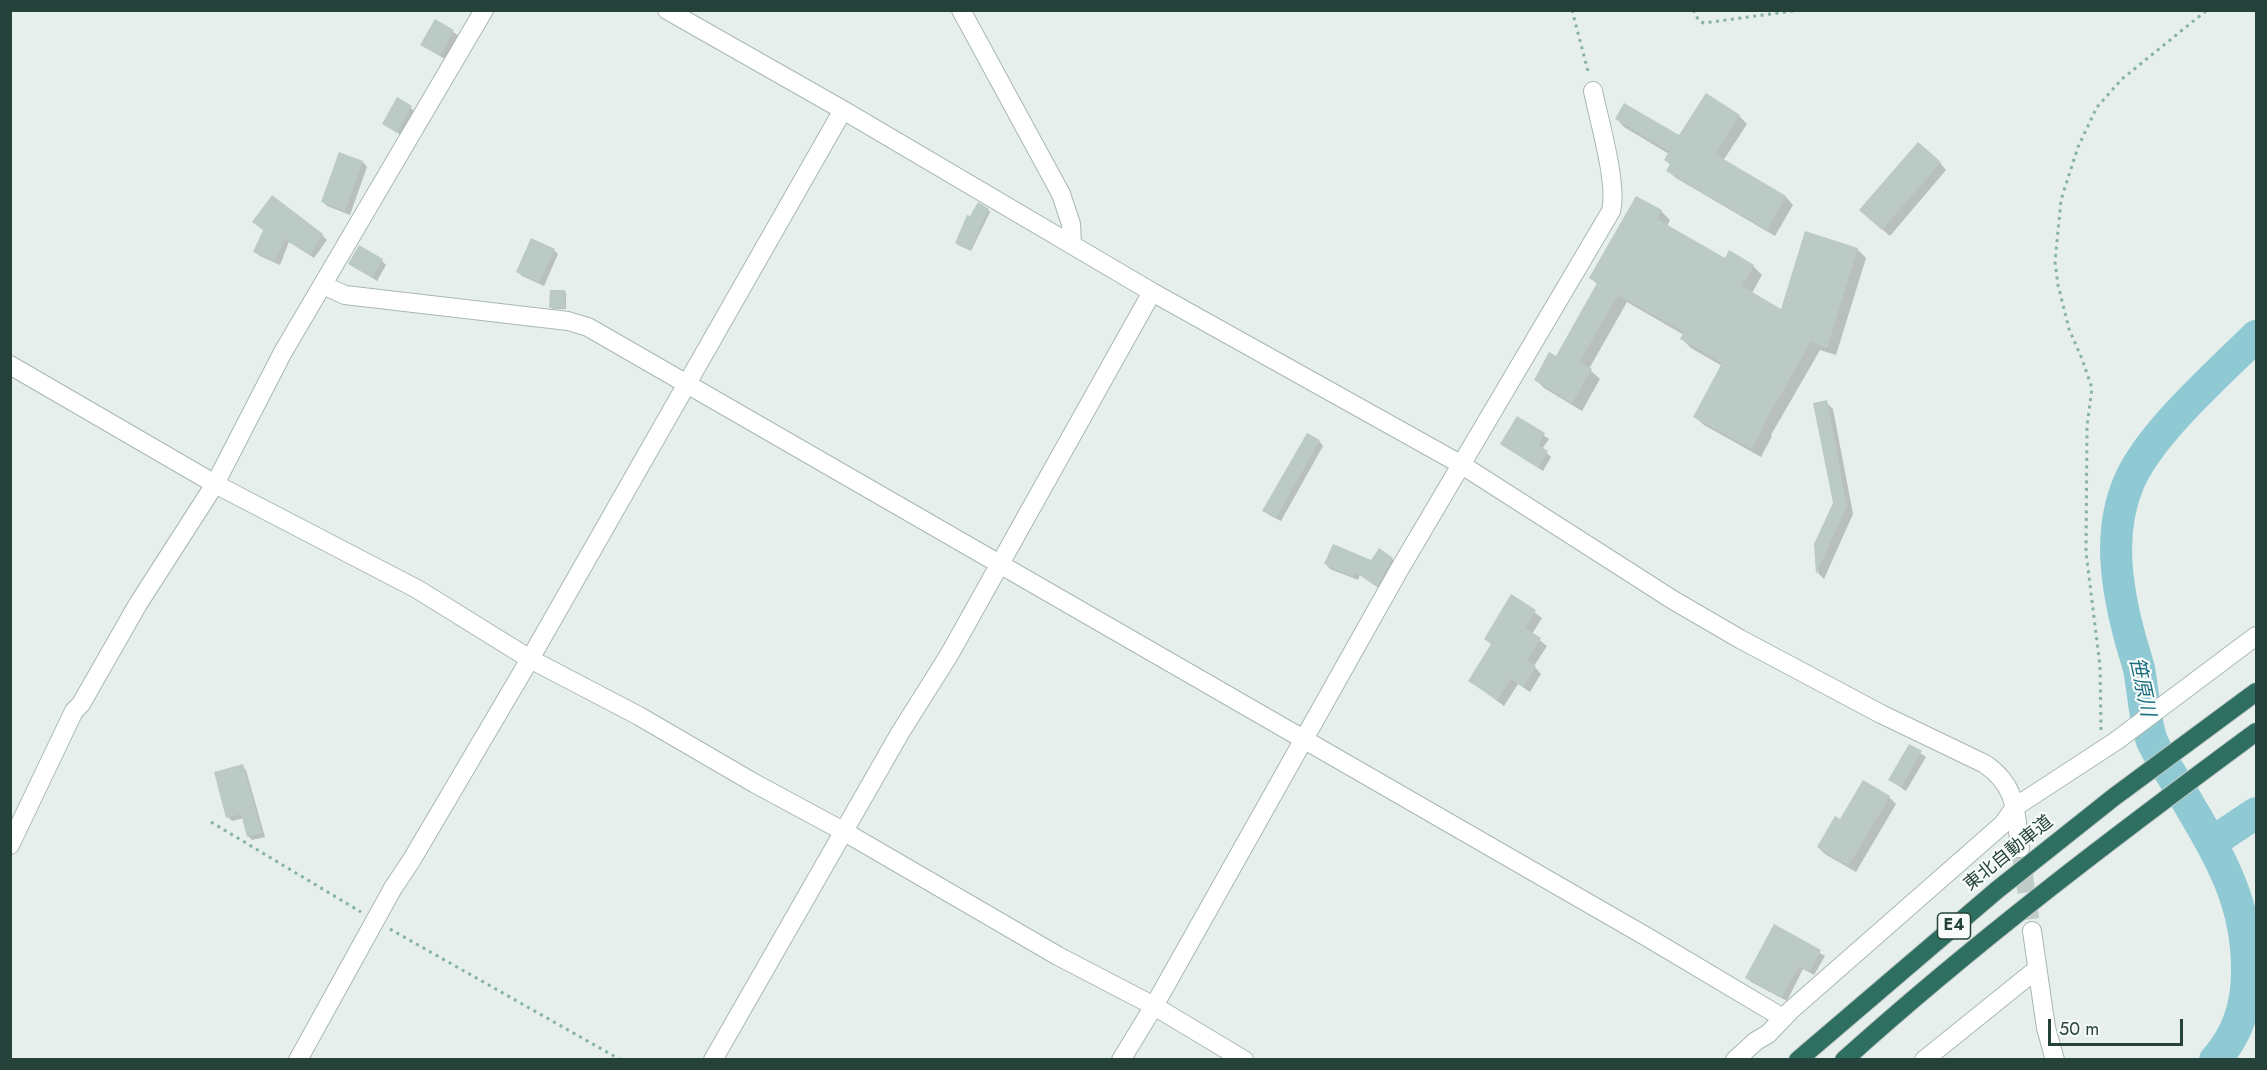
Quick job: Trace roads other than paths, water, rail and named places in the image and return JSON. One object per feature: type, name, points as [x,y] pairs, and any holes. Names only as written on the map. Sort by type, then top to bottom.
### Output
[{"type":"highway","name":"東北自動車道","points":[[1798,1059],[1997,890],[2114,797],[2256,692]]},
{"type":"highway","name":"E4","points":[[1844,1059],[1936,980],[2111,839],[2256,732]]},
{"type":"street","points":[[10,845],[74,711],[81,704],[138,604],[215,484],[283,352],[484,10]]},
{"type":"street","points":[[667,10],[1152,291],[1462,465],[1673,600],[1740,639],[1881,714],[1985,764],[1999,774],[2007,784],[2015,807],[2020,848]]},
{"type":"street","points":[[961,10],[1061,194],[1071,224],[1072,245]]},
{"type":"street","points":[[1121,1059],[1154,1006],[1399,570],[1611,211],[1612,186],[1593,91]]},
{"type":"street","points":[[298,1059],[375,921],[530,658],[843,110]]},
{"type":"street","points":[[323,285],[353,297],[579,323],[1647,937],[1783,1018]]},
{"type":"street","points":[[714,1059],[900,733],[949,655],[1152,291]]},
{"type":"street","points":[[10,365],[215,484],[417,589],[530,658],[639,716],[1244,1059]]},
{"type":"street","points":[[1735,1059],[1768,1034],[1783,1018],[2003,824],[2015,807],[2110,745],[2256,636]]},
{"type":"street","points":[[2032,931],[2046,1028],[2055,1059]]},
{"type":"street","points":[[1924,1059],[2037,969]]},
{"type":"waterway","name":"笹原川","points":[[2215,1060],[2230,1040],[2243,1008],[2247,972],[2242,920],[2235,896],[2216,852],[2152,741],[2139,669],[2121,596],[2116,539],[2122,501],[2129,482],[2152,444],[2186,405],[2256,336]]},
{"type":"waterway","points":[[2211,843],[2256,813]]},
{"type":"tunnel","points":[[2020,848],[2032,931]]}]
